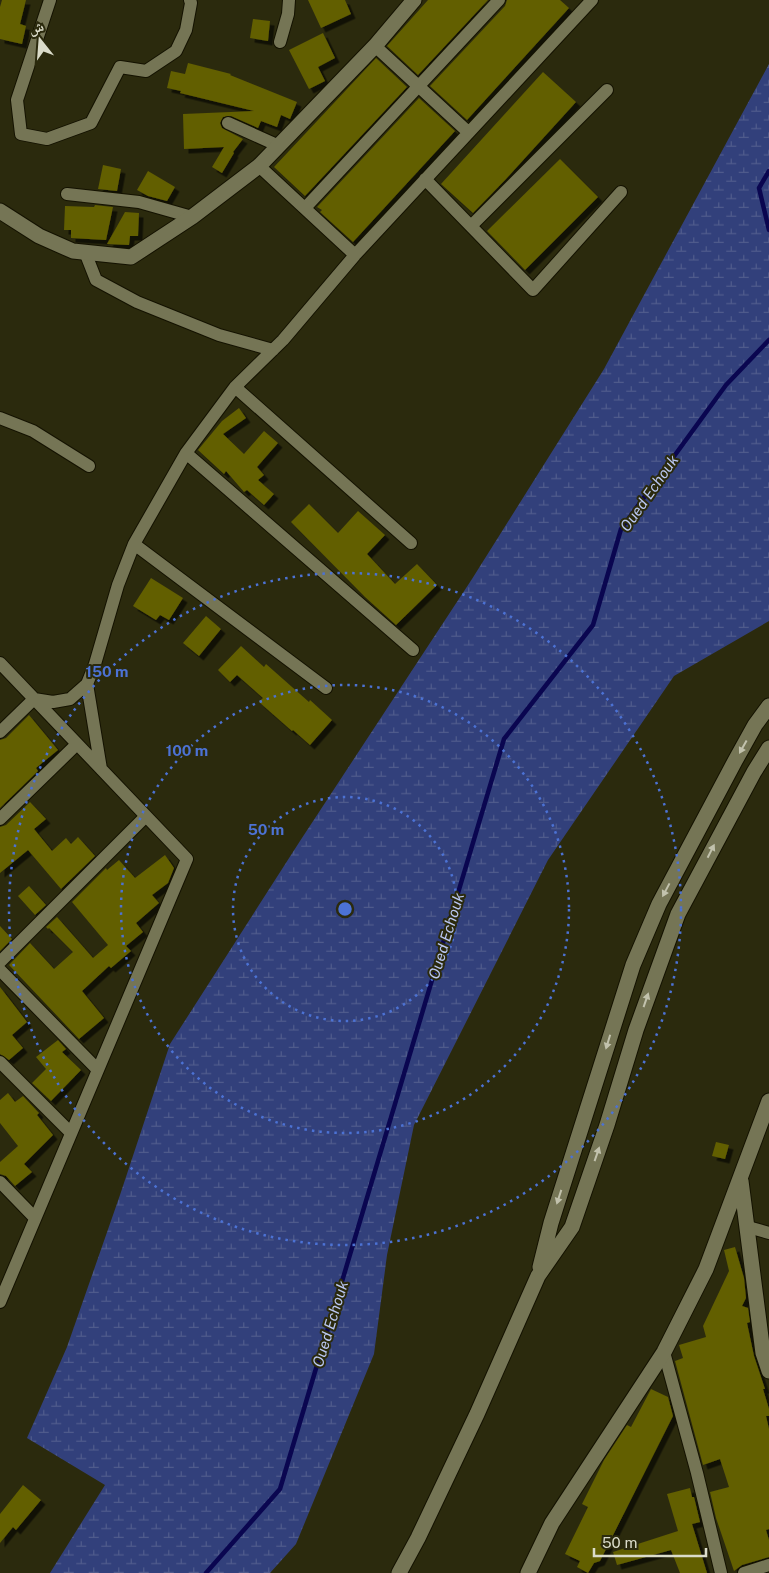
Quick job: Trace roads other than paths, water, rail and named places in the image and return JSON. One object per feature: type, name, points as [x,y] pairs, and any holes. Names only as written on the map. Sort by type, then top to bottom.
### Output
[{"type":"street","points":[[50,0],[17,100],[21,134],[47,139],[91,123],[120,66],[146,71],[176,51],[186,30],[190,0]]},
{"type":"street","points":[[280,42],[290,0]]},
{"type":"street","points":[[0,211],[39,236],[74,251],[131,257],[192,217],[259,166],[375,46],[414,0]]},
{"type":"street","points":[[304,208],[499,0]]},
{"type":"street","points":[[34,699],[53,702],[70,699],[87,684],[95,664],[118,585],[134,544],[186,453],[236,387],[273,350],[354,255],[585,2]]},
{"type":"street","points":[[375,46],[468,132]]},
{"type":"street","points":[[471,226],[607,90]]},
{"type":"street","points":[[228,122],[279,146]]},
{"type":"street","points":[[259,166],[354,255]]},
{"type":"street","points":[[425,179],[533,290],[621,192]]},
{"type":"street","points":[[67,194],[139,202],[192,217]]},
{"type":"street","points":[[85,252],[96,280],[137,302],[219,335],[273,350]]},
{"type":"street","points":[[236,387],[410,543]]},
{"type":"street","points":[[0,418],[33,431],[89,466]]},
{"type":"street","points":[[186,453],[413,650]]},
{"type":"street","points":[[134,544],[326,688]]},
{"type":"street","points":[[0,663],[187,859],[0,1302]]},
{"type":"street","points":[[87,684],[101,769]]},
{"type":"street","points":[[0,732],[34,699]]},
{"type":"street","points":[[399,1573],[418,1538],[473,1423],[538,1276],[551,1223],[633,965],[659,904],[747,740],[769,706]]},
{"type":"street","points":[[0,819],[77,744]]},
{"type":"street","points":[[538,1276],[572,1227],[607,1125],[636,1030],[678,914],[754,772],[769,748]]},
{"type":"street","points":[[0,962],[146,816]]},
{"type":"street","points":[[0,970],[98,1070]]},
{"type":"street","points":[[0,1062],[72,1133]]},
{"type":"street","points":[[528,1573],[552,1523],[664,1352],[706,1268],[769,1101]]},
{"type":"street","points":[[741,1179],[769,1371]]},
{"type":"street","points":[[0,1182],[35,1218]]},
{"type":"street","points":[[748,1227],[769,1233]]},
{"type":"street","points":[[664,1352],[697,1473],[720,1573]]},
{"type":"street","points":[[744,1573],[769,1565]]},
{"type":"waterway","name":"Oued Echouk","points":[[769,171],[759,188],[769,230]]},
{"type":"waterway","name":"Oued Echouk","points":[[206,1573],[280,1489],[504,739],[593,625],[621,529],[726,385],[769,340]]}]
